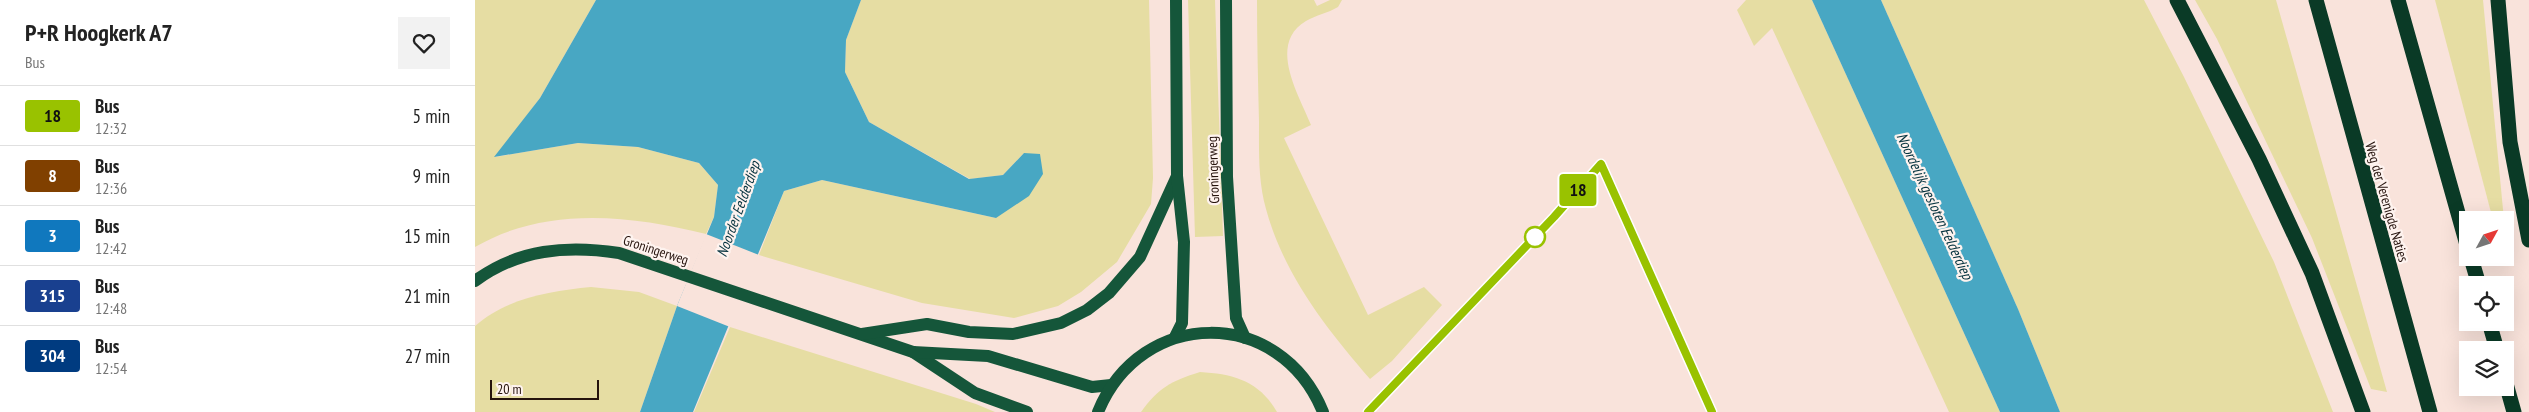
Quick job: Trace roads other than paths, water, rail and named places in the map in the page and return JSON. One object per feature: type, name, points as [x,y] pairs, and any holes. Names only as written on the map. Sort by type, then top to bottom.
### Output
[{"type":"highway","points":[[2177,0],[2259,159],[2312,273],[2363,412]]},
{"type":"highway","name":"Weg der Verenigde Naties","points":[[2316,0],[2430,412]]},
{"type":"highway","points":[[2398,0],[2459,217]]},
{"type":"highway","points":[[2498,0],[2510,142],[2529,240]]},
{"type":"highway","points":[[2510,396],[2514,412]]},
{"type":"main road","points":[[1175,338],[1182,323],[1184,242],[1177,176],[1176,0]]},
{"type":"main road","name":"Groningerweg","points":[[1226,0],[1227,177],[1236,318],[1245,338]]},
{"type":"main road","points":[[860,334],[927,324],[969,332],[1013,334],[1061,323],[1087,310],[1109,293],[1140,257],[1177,176]]},
{"type":"main road","name":"Groningerweg","points":[[475,281],[502,264],[552,249],[578,248],[619,253],[913,352],[975,393],[1027,412]]},
{"type":"main road","points":[[1098,412],[1111,385],[1139,356],[1175,338],[1215,332],[1245,338],[1273,350],[1293,366],[1314,394],[1323,412]]},
{"type":"main road","name":"Groningerweg","points":[[913,352],[989,356],[1093,387],[1111,385]]},
{"type":"water","name":"Noorder Eelderdiep","points":[[596,0],[861,0],[846,40],[845,72],[869,122],[969,179],[1003,175],[1024,153],[1040,154],[1043,174],[1029,196],[996,218],[822,180],[784,191],[693,412],[640,412],[677,306],[714,217],[718,185],[699,163],[638,147],[578,143],[494,157],[540,98]]},
{"type":"water","name":"Noordelijk gesloten Eelderdiep","points":[[1812,0],[1881,0],[2018,309],[2060,412],[2000,412]]}]
